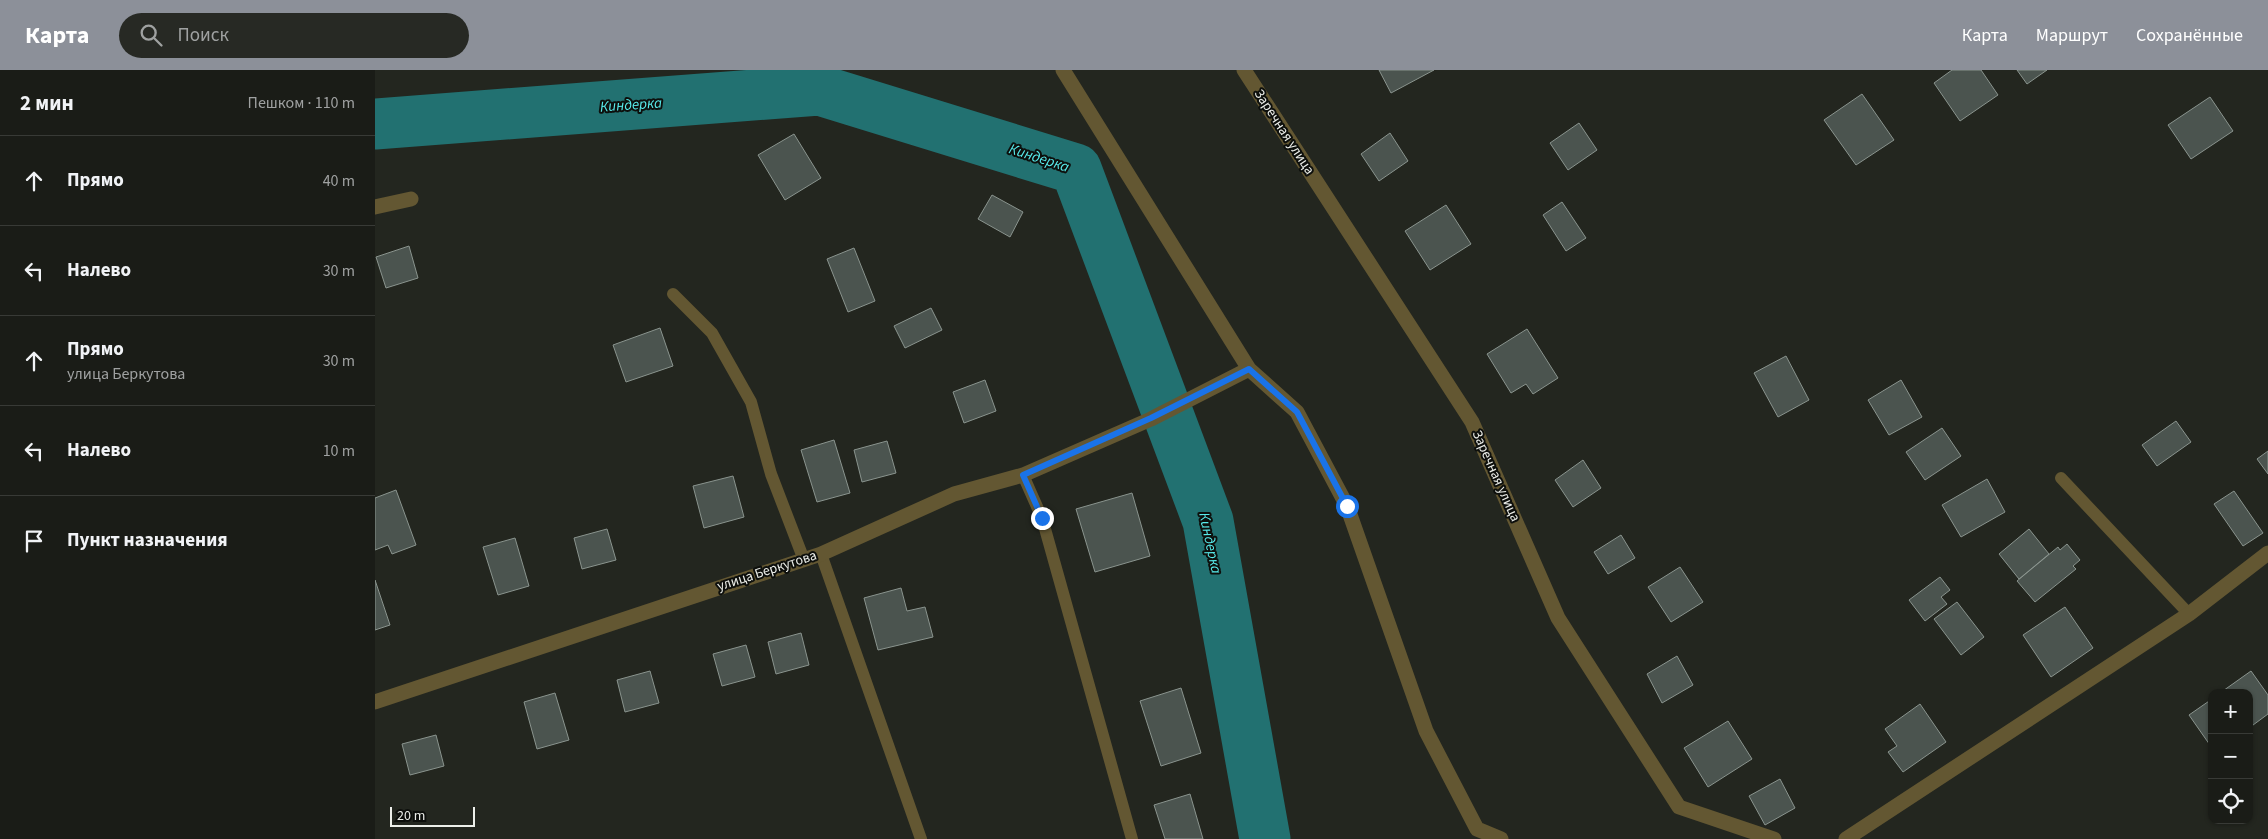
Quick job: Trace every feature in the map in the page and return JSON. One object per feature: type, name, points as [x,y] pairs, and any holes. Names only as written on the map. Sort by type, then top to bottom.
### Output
[{"type":"street","points":[[1063,70],[1249,369],[1297,412],[1347,506],[1425,730],[1477,829],[1501,839]]},
{"type":"street","name":"Заречная улица","points":[[1244,70],[1472,422],[1558,618],[1679,807],[1774,839]]},
{"type":"street","points":[[375,207],[411,199]]},
{"type":"street","name":"улица Беркутова","points":[[375,702],[821,554],[954,494],[1023,475],[1191,400],[1249,369]]},
{"type":"street","points":[[1847,839],[2189,614],[2268,553]]},
{"type":"lane","points":[[673,294],[712,333],[751,402],[771,474],[804,560]]},
{"type":"lane","points":[[1023,475],[1042,518],[1132,839]]},
{"type":"lane","points":[[2061,478],[2189,614]]},
{"type":"lane","points":[[821,554],[921,839]]},
{"type":"building","points":[[1379,70],[1434,70],[1391,93]]},
{"type":"building","points":[[1952,70],[1981,70],[1998,95],[1960,121],[1934,83]]},
{"type":"building","points":[[2017,70],[2047,70],[2027,84]]},
{"type":"building","points":[[1862,94],[1894,140],[1856,165],[1824,120]]},
{"type":"building","points":[[2210,97],[2233,131],[2191,159],[2168,125]]},
{"type":"building","points":[[1579,123],[1597,150],[1568,170],[1550,143]]},
{"type":"building","points":[[1390,133],[1408,161],[1379,181],[1361,154]]},
{"type":"building","points":[[794,134],[821,178],[785,200],[758,155]]},
{"type":"building","points":[[992,195],[1023,212],[1010,237],[978,219]]},
{"type":"building","points":[[1562,202],[1586,238],[1566,251],[1543,215]]},
{"type":"building","points":[[1446,205],[1471,244],[1430,270],[1405,231]]},
{"type":"building","points":[[409,246],[418,278],[386,288],[376,257]]},
{"type":"building","points":[[854,248],[875,301],[848,312],[827,259]]},
{"type":"building","points":[[931,308],[942,330],[905,348],[894,326]]},
{"type":"building","points":[[660,328],[673,366],[626,382],[613,345]]},
{"type":"building","points":[[1527,329],[1558,378],[1533,394],[1526,384],[1511,393],[1487,354]]},
{"type":"building","points":[[1786,356],[1809,400],[1778,417],[1754,373]]},
{"type":"building","points":[[985,380],[996,411],[964,423],[953,392]]},
{"type":"building","points":[[1901,380],[1922,417],[1889,435],[1868,400]]},
{"type":"building","points":[[2176,421],[2191,442],[2157,466],[2142,445]]},
{"type":"building","points":[[1942,428],[1961,456],[1925,480],[1906,452]]},
{"type":"building","points":[[834,440],[850,493],[817,502],[801,450]]},
{"type":"building","points":[[887,441],[896,473],[862,482],[854,450]]},
{"type":"building","points":[[2268,451],[2268,474],[2257,459]]},
{"type":"building","points":[[1583,460],[1601,488],[1573,507],[1555,480]]},
{"type":"building","points":[[733,476],[744,517],[704,528],[693,486]]},
{"type":"building","points":[[1987,479],[2005,512],[1961,537],[1942,505]]},
{"type":"building","points":[[396,490],[416,545],[392,554],[388,545],[375,550],[375,498]]},
{"type":"building","points":[[2234,491],[2263,533],[2243,546],[2214,504]]},
{"type":"building","points":[[1132,493],[1150,556],[1095,572],[1076,509]]},
{"type":"building","points":[[607,529],[616,560],[582,569],[574,538]]},
{"type":"building","points":[[2029,529],[2049,554],[2019,579],[1999,554]]},
{"type":"building","points":[[1621,535],[1635,558],[1608,574],[1594,552]]},
{"type":"building","points":[[515,538],[529,586],[498,595],[483,547]]},
{"type":"building","points":[[2067,544],[2080,560],[2073,566],[2076,569],[2035,602],[2017,581],[2058,547],[2060,550]]},
{"type":"building","points":[[1680,567],[1703,602],[1671,622],[1648,587]]},
{"type":"building","points":[[1940,577],[1950,590],[1941,597],[1947,604],[1925,621],[1909,600]]},
{"type":"building","points":[[375,580],[390,625],[375,630]]},
{"type":"building","points":[[901,588],[907,611],[925,607],[933,637],[878,650],[864,598]]},
{"type":"building","points":[[1957,602],[1984,637],[1961,655],[1934,619]]},
{"type":"building","points":[[2065,607],[2093,648],[2051,677],[2023,635]]},
{"type":"building","points":[[801,633],[809,665],[776,674],[768,642]]},
{"type":"building","points":[[746,645],[755,677],[722,686],[713,654]]},
{"type":"building","points":[[1677,656],[1693,685],[1662,703],[1647,674]]},
{"type":"building","points":[[650,671],[659,703],[625,712],[617,680]]},
{"type":"building","points":[[2251,671],[2268,695],[2268,714],[2253,725],[2253,689],[2226,689]]},
{"type":"building","points":[[1181,688],[1201,753],[1161,766],[1140,701]]},
{"type":"building","points":[[555,693],[569,740],[537,749],[524,702]]},
{"type":"building","points":[[2208,702],[2208,742],[2189,715]]},
{"type":"building","points":[[1920,704],[1946,742],[1903,772],[1888,752],[1897,746],[1885,729]]},
{"type":"building","points":[[1728,721],[1752,759],[1708,787],[1684,748]]},
{"type":"building","points":[[436,735],[444,766],[410,775],[402,744]]},
{"type":"building","points":[[1780,779],[1795,808],[1765,825],[1749,796]]},
{"type":"building","points":[[1190,794],[1203,839],[1165,839],[1154,805]]},
{"type":"waterway","name":"Киндерка","points":[[375,124],[819,90],[1076,169],[1208,521],[1265,839]]},
{"type":"route","points":[[1042,518],[1023,475],[1191,400],[1249,369],[1297,412],[1347,506]]}]
